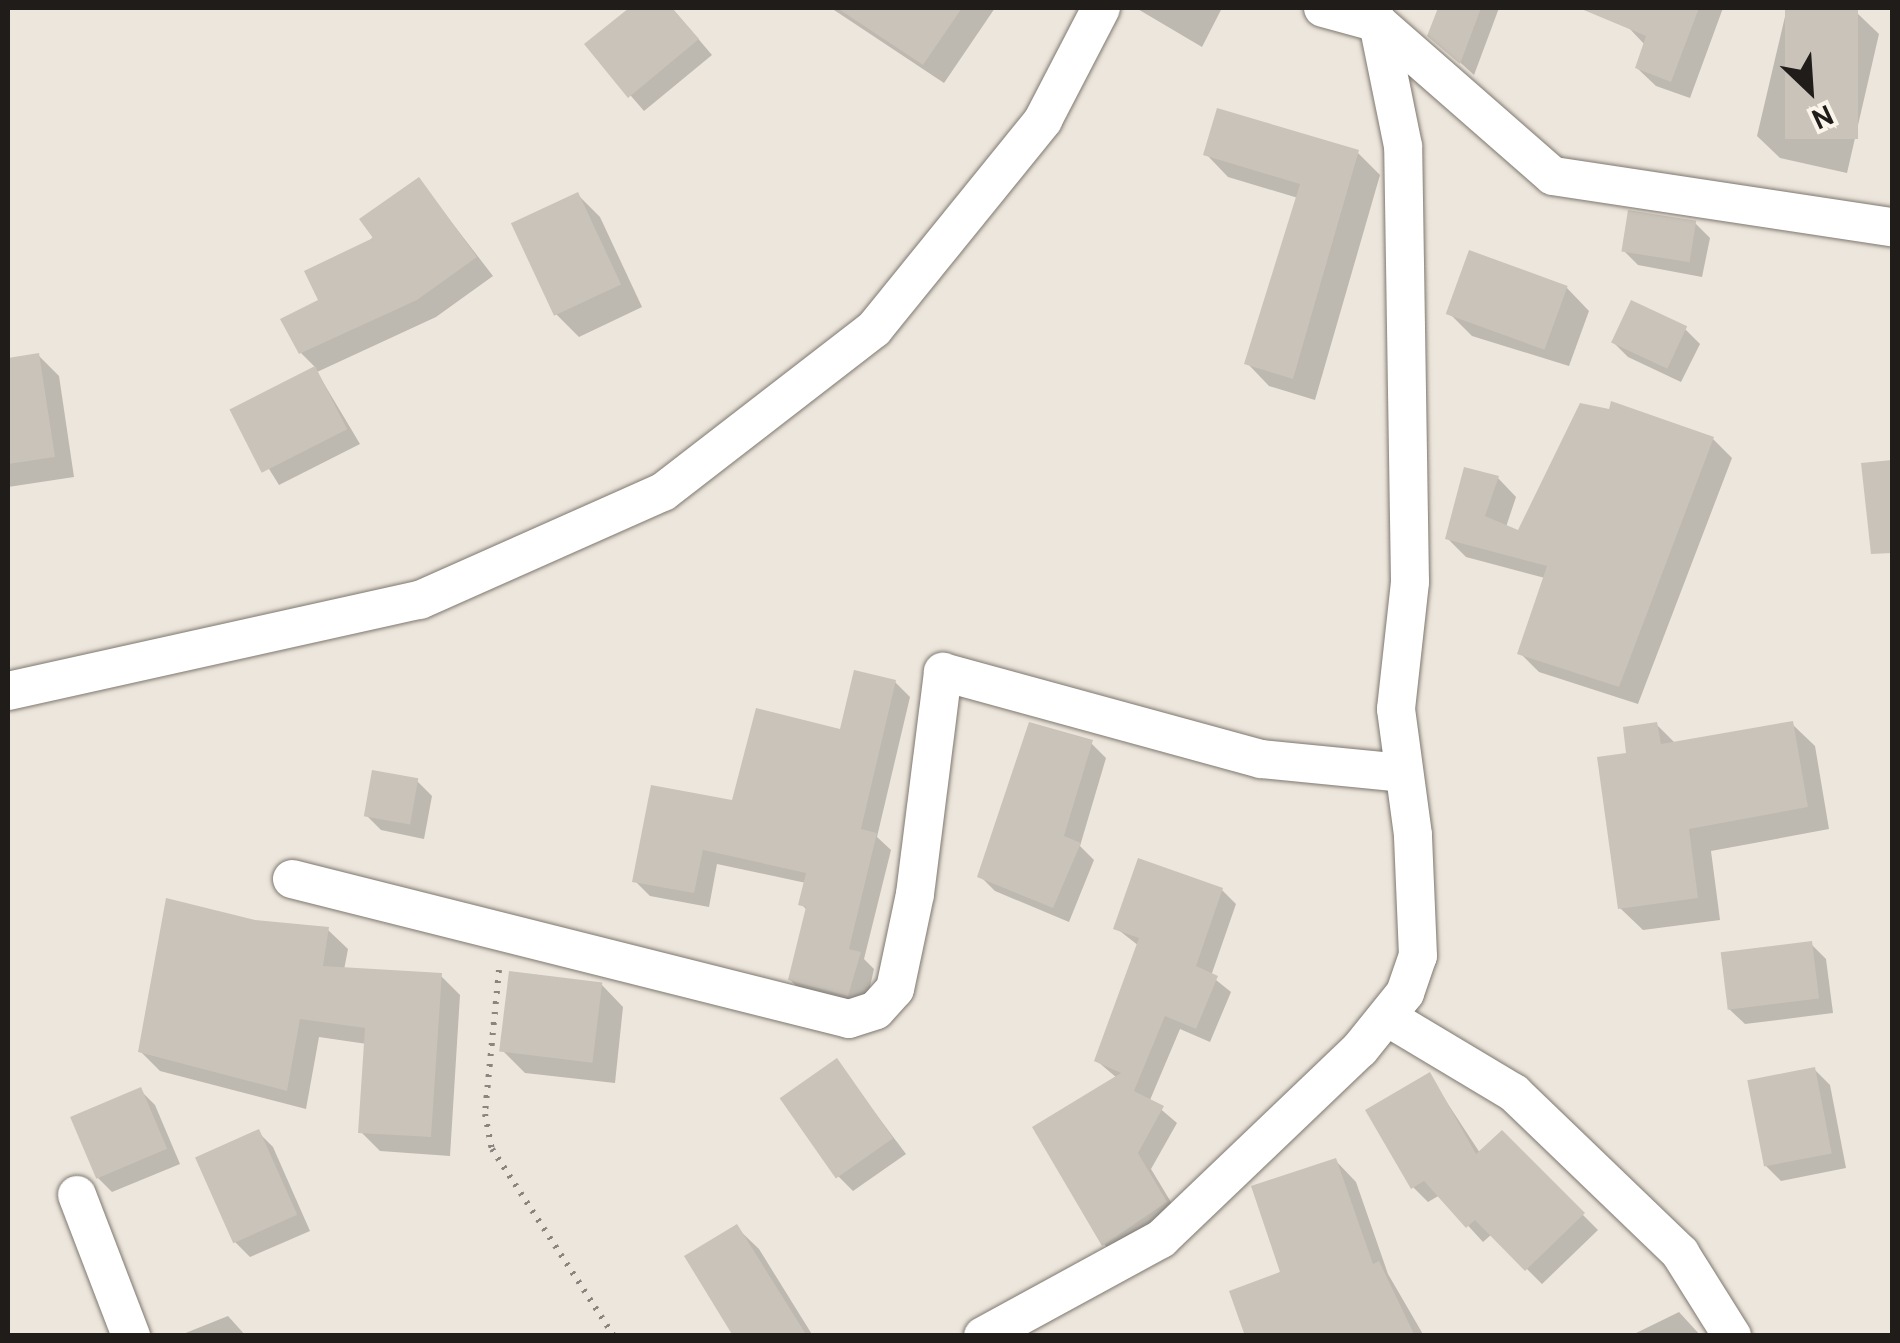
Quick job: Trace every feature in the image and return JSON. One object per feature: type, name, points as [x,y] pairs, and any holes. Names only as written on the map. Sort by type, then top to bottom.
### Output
[{"type":"street","points":[[8,691],[420,600],[663,492],[874,329],[1043,120],[1101,8]]},
{"type":"street","points":[[1323,8],[1378,23],[1553,176],[1892,227]]},
{"type":"street","points":[[984,1336],[1162,1240],[1387,1017],[1406,993],[1418,956],[1413,836],[1396,708],[1410,582],[1403,146],[1378,23]]},
{"type":"street","points":[[292,879],[502,936],[691,974],[849,1020],[876,1010],[895,989],[915,894],[943,672],[1261,760],[1403,773]]},
{"type":"street","points":[[1387,1017],[1514,1093],[1680,1253],[1732,1336]]},
{"type":"street","points":[[78,1195],[130,1336]]},
{"type":"path","points":[[502,936],[484,1114],[492,1150],[614,1336]]},
{"type":"building","points":[[629,8],[672,8],[699,39],[628,98],[584,44]]},
{"type":"building","points":[[837,8],[962,8],[923,65]]},
{"type":"building","points":[[1438,8],[1481,8],[1460,64],[1427,36]]},
{"type":"building","points":[[1579,8],[1699,8],[1671,82],[1635,68],[1646,36]]},
{"type":"building","points":[[1785,8],[1858,8],[1858,139],[1785,139]]},
{"type":"building","points":[[1217,108],[1359,150],[1293,379],[1244,364],[1300,184],[1203,155]]},
{"type":"building","points":[[419,177],[477,257],[417,300],[299,354],[280,319],[318,300],[304,271],[373,238],[359,219]]},
{"type":"building","points":[[578,192],[621,284],[554,316],[511,223]]},
{"type":"building","points":[[1628,210],[1696,221],[1690,262],[1621,251]]},
{"type":"building","points":[[1469,250],[1568,286],[1544,350],[1446,314]]},
{"type":"building","points":[[1631,300],[1687,326],[1667,369],[1611,343]]},
{"type":"building","points":[[39,353],[55,457],[8,464],[8,358]]},
{"type":"building","points":[[315,366],[347,429],[262,473],[229,410]]},
{"type":"building","points":[[1611,401],[1714,437],[1619,687],[1517,654],[1547,566],[1445,539],[1464,467],[1499,476],[1485,516],[1518,530],[1580,403],[1609,409]]},
{"type":"building","points":[[1892,460],[1892,553],[1871,554],[1861,463]]},
{"type":"building","points":[[854,670],[896,680],[861,829],[877,833],[849,949],[861,952],[848,996],[788,980],[806,907],[798,905],[806,873],[703,850],[694,893],[632,882],[651,785],[732,800],[756,708],[840,729]]},
{"type":"building","points":[[1793,721],[1808,807],[1689,829],[1698,898],[1618,909],[1597,757],[1626,753],[1623,727],[1657,722],[1661,744]]},
{"type":"building","points":[[1029,722],[1093,740],[1064,836],[1081,843],[1053,908],[977,877]]},
{"type":"building","points":[[372,770],[418,778],[410,824],[364,816]]},
{"type":"building","points":[[1138,858],[1223,888],[1196,966],[1218,976],[1196,1029],[1165,1016],[1134,1091],[1164,1106],[1138,1153],[1167,1202],[1102,1246],[1032,1127],[1121,1073],[1094,1061],[1139,938],[1113,929]]},
{"type":"building","points":[[166,898],[255,920],[329,927],[323,966],[442,973],[431,1137],[358,1133],[365,1028],[300,1019],[287,1091],[138,1052]]},
{"type":"building","points":[[1812,941],[1819,999],[1728,1010],[1721,952]]},
{"type":"building","points":[[509,971],[602,982],[592,1063],[499,1051]]},
{"type":"building","points":[[837,1058],[893,1138],[836,1178],[780,1098]]},
{"type":"building","points":[[1815,1067],[1832,1153],[1764,1167],[1747,1080]]},
{"type":"building","points":[[1430,1072],[1476,1154],[1502,1130],[1585,1213],[1525,1271],[1475,1220],[1466,1228],[1424,1181],[1411,1189],[1365,1110]]},
{"type":"building","points":[[141,1087],[167,1149],[96,1179],[70,1117]]},
{"type":"building","points":[[259,1129],[297,1215],[233,1243],[195,1157]]},
{"type":"building","points":[[1336,1158],[1373,1264],[1379,1261],[1415,1336],[1245,1336],[1229,1291],[1280,1272],[1251,1186]]},
{"type":"building","points":[[737,1224],[807,1336],[733,1336],[684,1256]]}]
